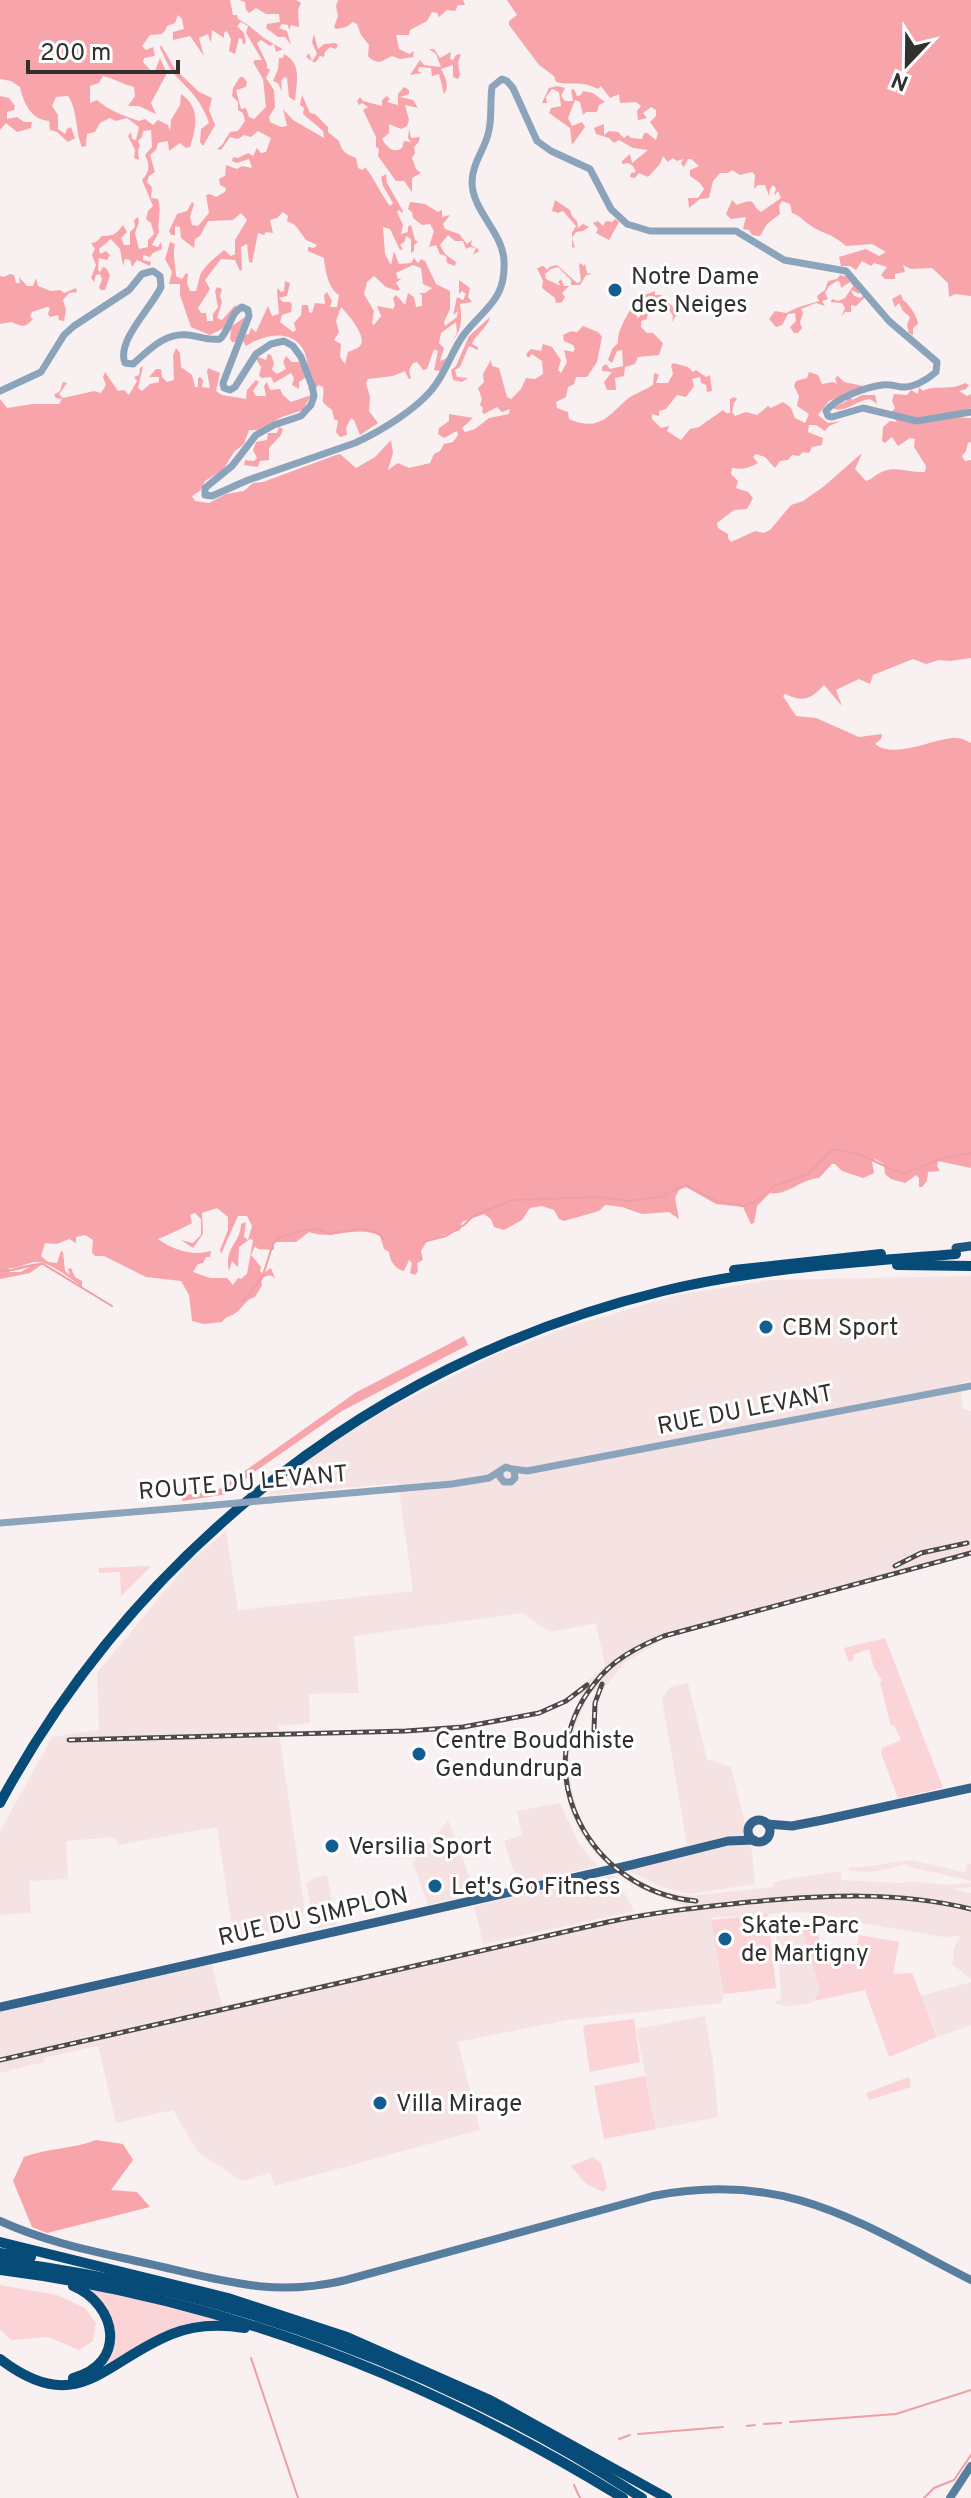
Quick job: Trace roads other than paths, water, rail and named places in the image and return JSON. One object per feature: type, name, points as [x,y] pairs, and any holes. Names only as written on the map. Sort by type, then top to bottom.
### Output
[{"type":"highway","points":[[39,1729],[107,1641],[186,1554],[267,1483],[362,1416],[453,1366],[576,1316],[689,1286],[971,1249]]},
{"type":"highway","points":[[0,1789],[81,1663],[116,1620],[191,1540],[292,1455],[349,1416],[418,1376],[518,1330],[646,1288],[754,1267],[956,1251]]},
{"type":"highway","points":[[787,1271],[884,1265],[971,1266]]},
{"type":"highway","points":[[0,1803],[30,1744]]},
{"type":"highway","points":[[0,2242],[228,2298],[347,2337],[470,2390],[667,2498]]},
{"type":"highway","points":[[0,2253],[119,2271]]},
{"type":"highway","points":[[0,2261],[75,2272],[169,2292],[248,2313],[339,2344],[414,2374],[509,2419],[642,2498]]},
{"type":"highway","points":[[0,2270],[166,2301],[296,2340],[443,2399],[579,2472],[620,2498]]},
{"type":"highway","points":[[0,2352],[37,2375],[64,2380],[92,2370],[101,2362],[108,2347],[108,2318],[92,2296],[69,2285],[28,2274]]},
{"type":"highway","points":[[0,2359],[31,2379],[68,2385],[96,2378],[159,2339],[196,2327],[243,2327],[296,2340]]},
{"type":"highway","points":[[552,2433],[657,2498]]},
{"type":"main road","points":[[792,1826],[755,1820],[748,1828],[754,1840],[761,1841],[792,1826],[971,1788]]},
{"type":"main road","points":[[767,1824],[767,1837]]},
{"type":"main road","name":"RUE DU SIMPLON","points":[[728,1841],[748,1828]]},
{"type":"main road","name":"RUE DU SIMPLON","points":[[0,2007],[728,1841],[754,1840]]},
{"type":"main road","points":[[0,2221],[66,2246],[242,2286],[295,2289],[349,2280],[653,2196],[728,2188],[769,2192],[815,2204],[871,2228],[971,2280]]},
{"type":"main road","points":[[950,2498],[971,2466]]},
{"type":"street","points":[[0,391],[41,372],[70,329],[127,292],[142,274],[153,271],[161,277],[161,289],[130,336],[123,357],[125,363],[133,364],[153,346],[172,336],[185,334],[209,340],[220,339],[236,311],[242,307],[248,310],[249,318],[223,383],[224,388],[234,388],[257,352],[282,341],[298,352],[313,389],[313,401],[305,413],[259,432],[232,466],[205,488],[204,495],[210,497],[369,436],[427,396],[463,336],[498,295],[504,271],[503,251],[476,199],[472,179],[489,130],[492,87],[496,81],[503,79],[513,88],[537,141],[592,171],[609,206],[624,222],[650,231],[736,231],[781,259],[844,270],[889,321],[937,362],[936,372],[923,380],[908,386],[873,388],[831,405],[826,411],[828,416],[863,408],[917,421],[971,412]]},
{"type":"street","name":"RUE DU LEVANT","points":[[514,1473],[971,1386]]},
{"type":"street","points":[[506,1467],[514,1473],[510,1483],[500,1476],[506,1467]]},
{"type":"street","name":"ROUTE DU LEVANT","points":[[0,1523],[428,1486],[500,1476]]},
{"type":"waterway","points":[[672,1191],[686,1185],[716,1201],[744,1206],[755,1202],[774,1186],[808,1174],[832,1150],[860,1155],[904,1174],[943,1158],[971,1153]]},
{"type":"waterway","points":[[423,1242],[446,1236],[473,1216],[512,1200],[600,1197],[630,1201],[669,1193]]},
{"type":"waterway","points":[[242,1302],[262,1278],[273,1244],[278,1238],[305,1230],[316,1229],[330,1234],[361,1228],[377,1232],[385,1240]]},
{"type":"waterway","points":[[0,1271],[43,1264],[112,1306]]},
{"type":"waterway","points":[[251,2358],[298,2498]]},
{"type":"waterway","points":[[790,2422],[896,2414],[971,2390]]},
{"type":"waterway","points":[[764,2424],[781,2423]]},
{"type":"waterway","points":[[747,2426],[755,2425]]},
{"type":"waterway","points":[[638,2434],[723,2427]]},
{"type":"waterway","points":[[619,2439],[630,2435]]},
{"type":"waterway","points":[[924,2498],[934,2488],[954,2480],[971,2455]]},
{"type":"waterway","points":[[574,2485],[580,2498]]},
{"type":"railway","points":[[895,1566],[921,1553],[967,1543]]},
{"type":"railway","points":[[696,1901],[659,1893],[626,1876],[599,1852],[579,1822],[568,1789],[566,1754],[574,1718],[594,1684],[626,1655],[664,1636],[971,1553]]},
{"type":"railway","points":[[594,1730],[595,1703],[602,1684]]},
{"type":"railway","points":[[69,1740],[463,1727],[539,1713],[566,1701],[587,1685]]},
{"type":"railway","points":[[0,2060],[608,1922],[661,1913],[833,1896],[916,1899],[971,1909]]},
{"type":"place","name":"Notre Dame des Neiges","points":[[615,290]]},
{"type":"place","name":"CBM Sport","points":[[766,1327]]},
{"type":"place","name":"Centre Bouddhiste Gendundrupa","points":[[419,1754]]},
{"type":"place","name":"Versilia Sport","points":[[332,1846]]},
{"type":"place","name":"Let's Go Fitness","points":[[435,1886]]},
{"type":"place","name":"Skate-Parc de Martigny","points":[[725,1939]]},
{"type":"place","name":"Villa Mirage","points":[[380,2103]]}]
